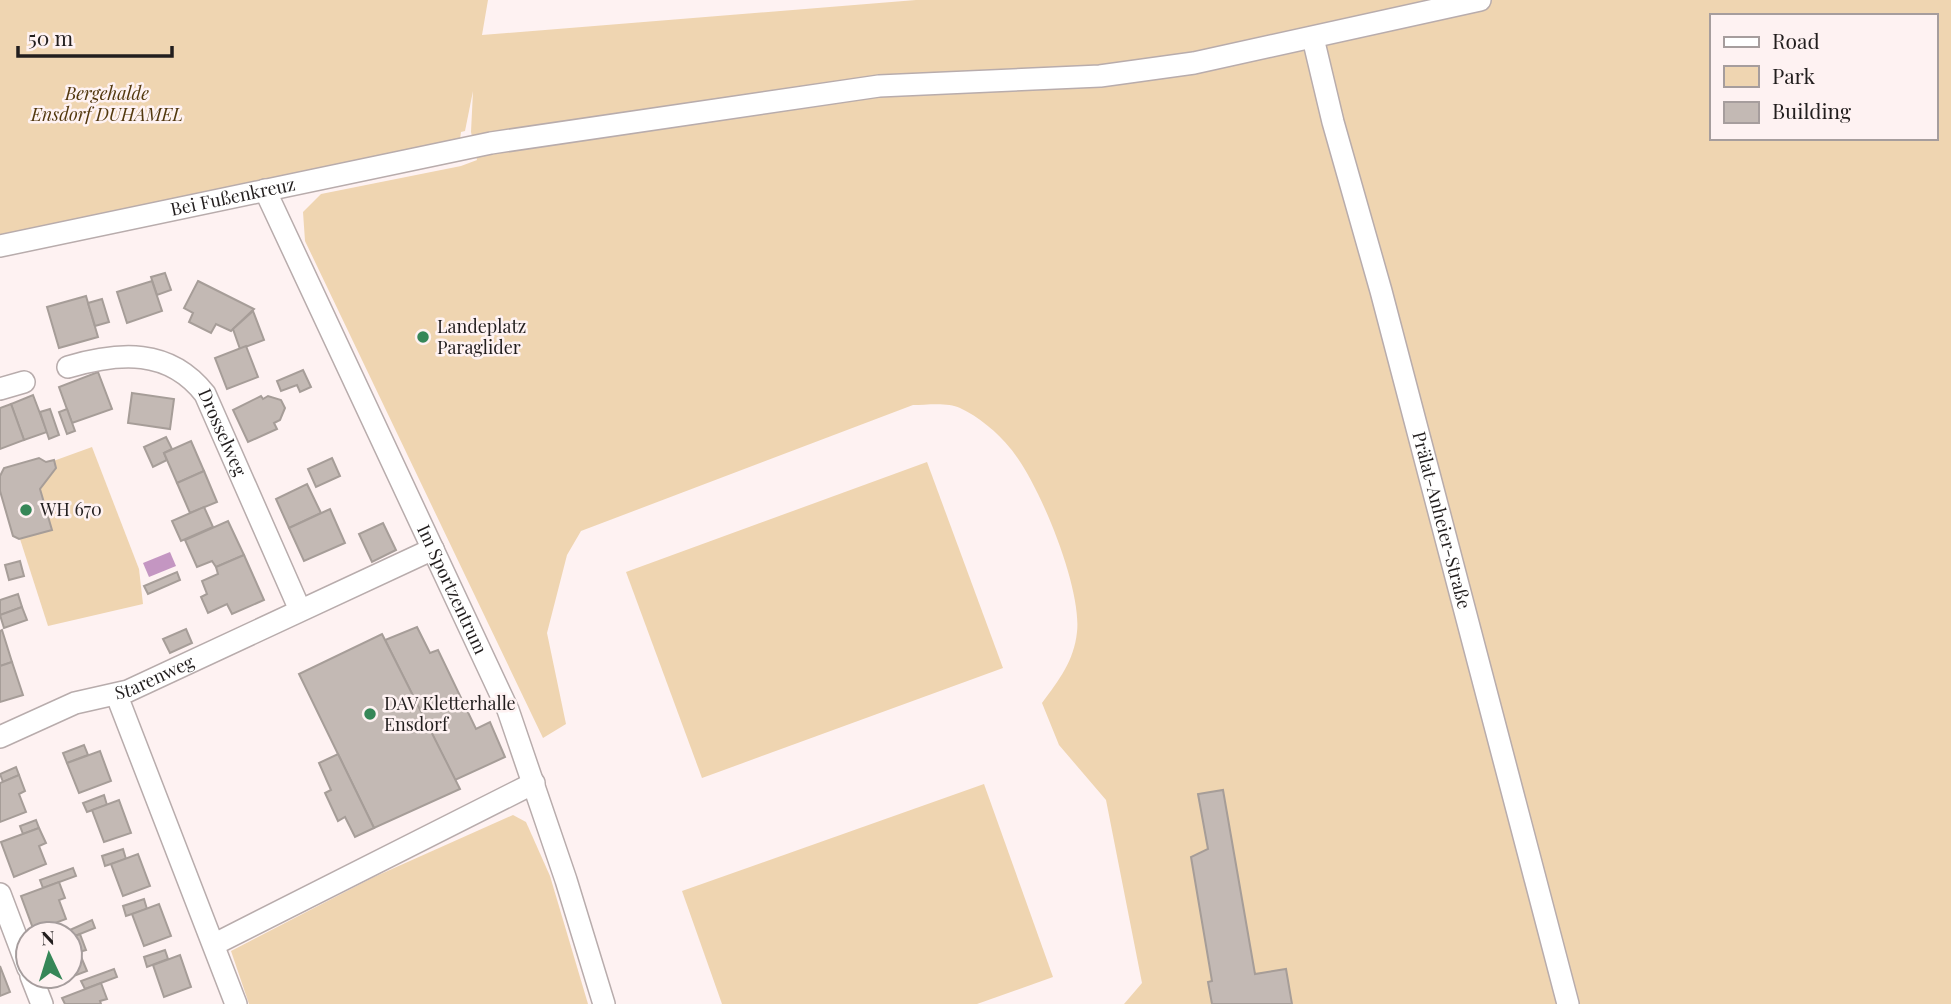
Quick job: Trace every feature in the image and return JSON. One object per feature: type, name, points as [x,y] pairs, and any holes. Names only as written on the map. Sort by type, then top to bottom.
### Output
[{"type":"street","name":"Bei Fußenkreuz","points":[[0,246],[465,148],[879,86],[1100,76],[1194,63],[1480,0]]},
{"type":"street","name":"Prälat-Anheier-Straße","points":[[1313,37],[1333,122],[1381,291],[1568,1004]]},
{"type":"street","name":"Im Sportzentrum","points":[[265,190],[508,710],[604,1004]]},
{"type":"street","name":"Drosselweg","points":[[68,368],[116,355],[166,363],[190,375],[205,394],[300,610]]},
{"type":"street","points":[[0,389],[24,382]]},
{"type":"street","name":"Starenweg","points":[[236,1004],[117,696],[433,549]]},
{"type":"street","points":[[0,737],[75,703],[100,695],[117,696]]},
{"type":"street","points":[[215,944],[534,783]]},
{"type":"street","points":[[0,894],[14,931]]},
{"type":"green space","name":"Bergehalde Ensdorf DUHAMEL","points":[[0,0],[488,0],[482,35],[916,0],[1951,0],[1951,1004],[1124,1004],[1142,983],[1106,800],[1059,745],[1042,703],[1065,670],[1073,652],[1077,632],[1077,613],[1066,563],[1033,485],[1010,448],[981,420],[967,411],[949,405],[913,405],[581,531],[567,555],[547,633],[566,724],[543,738],[305,241],[303,212],[321,194],[461,166],[477,160],[471,132],[473,91],[465,131],[461,132],[460,140],[0,235]]},
{"type":"green space","points":[[92,447],[139,569],[143,604],[48,626],[1,480]]},
{"type":"green space","points":[[927,462],[1003,668],[702,778],[626,572]]},
{"type":"green space","points":[[984,784],[1053,977],[977,1004],[722,1004],[682,891]]},
{"type":"green space","points":[[513,815],[526,822],[550,876],[588,1004],[249,1004],[231,951],[374,877]]},
{"type":"shaded area","points":[[170,552],[176,566],[149,577],[143,563]]},
{"type":"building","points":[[165,273],[171,290],[157,295],[151,277]]},
{"type":"building","points":[[152,281],[162,311],[127,323],[117,292]]},
{"type":"building","points":[[198,281],[254,309],[231,331],[216,324],[211,333],[189,322],[193,313],[184,308]]},
{"type":"building","points":[[86,296],[98,337],[59,348],[47,307]]},
{"type":"building","points":[[102,299],[109,322],[95,326],[88,303]]},
{"type":"building","points":[[253,311],[264,340],[240,349],[233,329]]},
{"type":"building","points":[[246,346],[258,377],[227,389],[215,358]]},
{"type":"building","points":[[303,370],[311,387],[300,392],[297,385],[281,391],[277,381]]},
{"type":"building","points":[[98,372],[112,409],[72,423],[59,387]]},
{"type":"building","points":[[132,393],[174,399],[170,429],[128,423]]},
{"type":"building","points":[[33,395],[47,432],[24,440],[11,404]]},
{"type":"building","points":[[261,396],[263,399],[268,396],[281,400],[285,408],[280,420],[274,423],[277,429],[248,442],[233,410]]},
{"type":"building","points":[[11,404],[24,440],[0,449],[0,408]]},
{"type":"building","points":[[50,409],[59,435],[49,439],[40,412]]},
{"type":"building","points":[[67,409],[75,431],[67,434],[59,412]]},
{"type":"building","points":[[166,437],[172,449],[164,453],[167,460],[153,467],[144,447]]},
{"type":"building","points":[[191,441],[204,471],[177,483],[164,453]]},
{"type":"building","name":"WH 670","points":[[39,458],[46,462],[54,460],[56,468],[40,489],[52,530],[19,539],[13,536],[0,491],[0,476],[4,468]]},
{"type":"building","points":[[332,458],[340,476],[316,487],[308,469]]},
{"type":"building","points":[[204,471],[217,502],[190,513],[177,483]]},
{"type":"building","points":[[307,484],[321,513],[289,528],[276,499]]},
{"type":"building","points":[[204,507],[213,527],[181,541],[172,521]]},
{"type":"building","points":[[330,509],[345,543],[304,561],[289,528]]},
{"type":"building","points":[[228,521],[244,555],[216,567],[212,561],[197,567],[185,540]]},
{"type":"building","points":[[383,523],[396,550],[372,562],[359,534]]},
{"type":"building","points":[[244,555],[264,600],[232,614],[227,604],[208,613],[201,597],[207,594],[202,581],[218,574],[216,567]]},
{"type":"building","points":[[20,561],[24,576],[9,580],[5,565]]},
{"type":"building","points":[[177,572],[180,580],[148,594],[144,586]]},
{"type":"building","points":[[18,594],[22,607],[0,615],[0,600]]},
{"type":"building","points":[[22,607],[27,620],[4,628],[0,615]]},
{"type":"building","points":[[417,627],[430,653],[438,650],[476,729],[490,722],[505,757],[455,780],[385,640]]},
{"type":"building","points":[[186,629],[192,643],[170,653],[163,639]]},
{"type":"building","points":[[2,630],[12,662],[0,666],[0,631]]},
{"type":"building","name":"DAV Kletterhalle Ensdorf","points":[[382,634],[460,789],[374,828],[299,674]]},
{"type":"building","points":[[12,662],[23,695],[0,702],[0,666]]},
{"type":"building","points":[[84,745],[88,755],[67,763],[63,753]]},
{"type":"building","points":[[100,751],[111,781],[79,793],[67,763]]},
{"type":"building","points":[[338,754],[374,828],[355,837],[345,817],[338,821],[325,793],[331,790],[319,763]]},
{"type":"building","points":[[16,767],[19,775],[3,782],[0,774]]},
{"type":"building","points":[[19,775],[25,791],[19,794],[26,812],[0,822],[0,783]]},
{"type":"building","points":[[1223,790],[1255,974],[1286,969],[1292,1004],[1212,1004],[1208,982],[1212,981],[1191,857],[1208,849],[1198,794]]},
{"type":"building","points":[[104,795],[107,805],[87,812],[83,803]]},
{"type":"building","points":[[119,800],[131,833],[104,842],[92,810]]},
{"type":"building","points":[[36,820],[39,828],[23,834],[20,826]]},
{"type":"building","points":[[39,828],[46,843],[39,846],[46,864],[14,877],[1,842]]},
{"type":"building","points":[[123,849],[126,859],[105,866],[102,856]]},
{"type":"building","points":[[138,854],[150,886],[123,896],[111,864]]},
{"type":"building","points":[[73,868],[76,876],[43,888],[40,880]]},
{"type":"building","points":[[59,882],[65,898],[59,900],[66,919],[30,920],[21,896]]},
{"type":"building","points":[[144,899],[147,909],[126,916],[123,906]]},
{"type":"building","points":[[159,904],[171,936],[144,946],[132,914]]},
{"type":"building","points":[[92,920],[95,928],[84,932],[84,924]]},
{"type":"building","points":[[165,950],[168,959],[147,967],[144,957]]},
{"type":"building","points":[[180,955],[191,987],[164,997],[153,965]]},
{"type":"building","points":[[0,966],[10,992],[0,996]]},
{"type":"building","points":[[114,969],[117,977],[85,989],[84,980]]},
{"type":"building","points":[[101,983],[107,999],[100,1001],[101,1004],[65,1004],[62,998]]},
{"type":"place","name":"Landeplatz Paraglider","points":[[423,337]]},
{"type":"place","name":"WH 670","points":[[26,510]]},
{"type":"place","name":"DAV Kletterhalle Ensdorf","points":[[370,714]]}]
